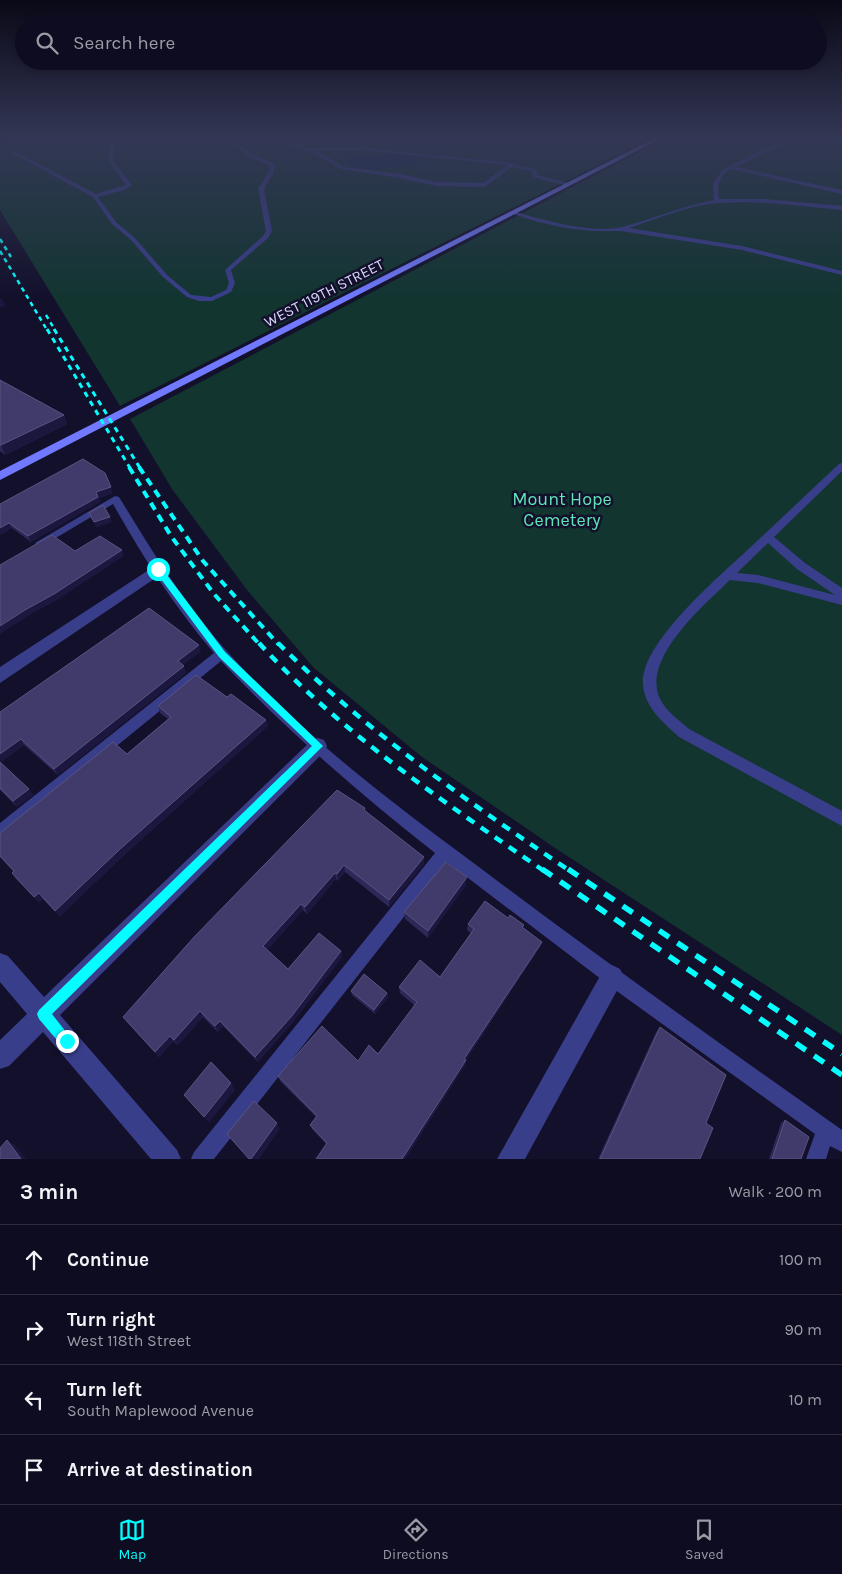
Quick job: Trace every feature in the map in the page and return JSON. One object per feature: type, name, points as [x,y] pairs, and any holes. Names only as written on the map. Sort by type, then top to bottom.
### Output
[{"type":"street","name":"WEST 119TH STREET","points":[[0,476],[555,191]]},
{"type":"street","points":[[0,676],[158,569]]},
{"type":"street","points":[[0,1056],[318,746]]},
{"type":"street","points":[[0,964],[168,1159]]},
{"type":"street","points":[[510,1159],[612,977]]},
{"type":"lane","points":[[86,191],[95,196],[114,224],[133,239],[175,285],[194,298],[205,300],[220,297],[232,288],[228,270],[266,237],[269,231],[261,191]]},
{"type":"lane","points":[[95,196],[114,191]]},
{"type":"lane","points":[[714,191],[717,201]]},
{"type":"lane","points":[[621,229],[655,217],[717,201],[765,201],[842,208]]},
{"type":"lane","points":[[513,213],[553,225],[575,228],[621,229],[663,234],[742,248],[842,273]]},
{"type":"lane","points":[[655,217],[655,226],[663,234]]},
{"type":"lane","points":[[842,466],[676,628],[654,660],[650,686],[653,703],[666,719],[684,733],[842,819]]},
{"type":"lane","points":[[33,547],[115,499],[140,544],[222,654],[254,687],[360,784],[444,853],[612,977],[842,1142]]},
{"type":"lane","points":[[768,538],[801,566],[842,594]]},
{"type":"lane","points":[[728,576],[758,579],[842,601]]},
{"type":"lane","points":[[0,832],[222,654]]},
{"type":"lane","points":[[200,1159],[444,853]]},
{"type":"lane","points":[[816,1159],[826,1130]]},
{"type":"green space","points":[[0,191],[546,191],[120,406],[0,210]]},
{"type":"green space","name":"Mount Hope Cemetery","points":[[565,191],[842,191],[842,1035],[555,848],[422,757],[314,668],[247,590],[172,489],[130,419]]},
{"type":"building","points":[[0,380],[64,415],[0,445]]},
{"type":"building","points":[[83,459],[105,473],[111,487],[96,492],[98,497],[28,536],[9,523],[0,528],[0,504]]},
{"type":"building","points":[[103,505],[110,517],[94,522],[89,513]]},
{"type":"building","points":[[52,535],[75,551],[100,536],[122,550],[0,626],[0,565]]},
{"type":"building","points":[[149,608],[199,645],[178,661],[184,666],[54,769],[21,739],[0,754],[0,712]]},
{"type":"building","points":[[196,675],[227,697],[231,694],[266,720],[119,850],[55,911],[39,893],[34,897],[12,873],[14,871],[0,856],[0,833],[113,742],[127,754],[171,717],[158,706]]},
{"type":"building","points":[[0,762],[29,789],[13,801],[0,788]]},
{"type":"building","points":[[337,790],[365,808],[364,810],[424,857],[389,900],[344,865],[305,907],[301,904],[263,946],[288,969],[319,933],[341,951],[291,1017],[255,1057],[220,1021],[215,1026],[200,1011],[174,1040],[170,1036],[155,1052],[123,1017],[195,936]]},
{"type":"building","points":[[446,862],[467,877],[428,931],[404,912]]},
{"type":"building","points":[[485,901],[508,918],[510,915],[524,925],[522,927],[542,942],[464,1059],[466,1060],[402,1159],[316,1159],[327,1143],[310,1125],[317,1116],[278,1076],[322,1026],[358,1061],[369,1045],[378,1054],[417,1002],[399,987],[420,960],[440,977],[474,929],[468,924]]},
{"type":"building","points":[[364,974],[387,993],[374,1010],[351,991]]},
{"type":"building","points":[[660,1027],[726,1075],[706,1123],[713,1128],[700,1159],[600,1159]]},
{"type":"building","points":[[211,1062],[231,1083],[204,1117],[184,1095]]},
{"type":"building","points":[[254,1101],[277,1123],[251,1159],[249,1159],[227,1134]]},
{"type":"building","points":[[785,1120],[809,1137],[801,1159],[772,1159]]},
{"type":"building","points":[[7,1140],[21,1159],[0,1159],[0,1148]]},
{"type":"railway","points":[[0,239],[11,257]]},
{"type":"railway","points":[[0,251],[47,330]]},
{"type":"railway","points":[[46,315],[55,330]]},
{"type":"railway","points":[[47,329],[130,468]]},
{"type":"railway","points":[[54,329],[140,468]]},
{"type":"railway","points":[[129,467],[171,536],[214,594],[260,645]]},
{"type":"railway","points":[[139,467],[203,561],[279,645]]},
{"type":"railway","points":[[259,643],[324,707],[395,765],[544,871]]},
{"type":"railway","points":[[278,643],[346,706],[418,764],[570,871]]},
{"type":"railway","points":[[542,869],[842,1075]]},
{"type":"railway","points":[[568,869],[842,1054]]},
{"type":"route","points":[[67,1041],[43,1014],[318,746],[247,681],[222,654],[191,616],[158,569]]}]
